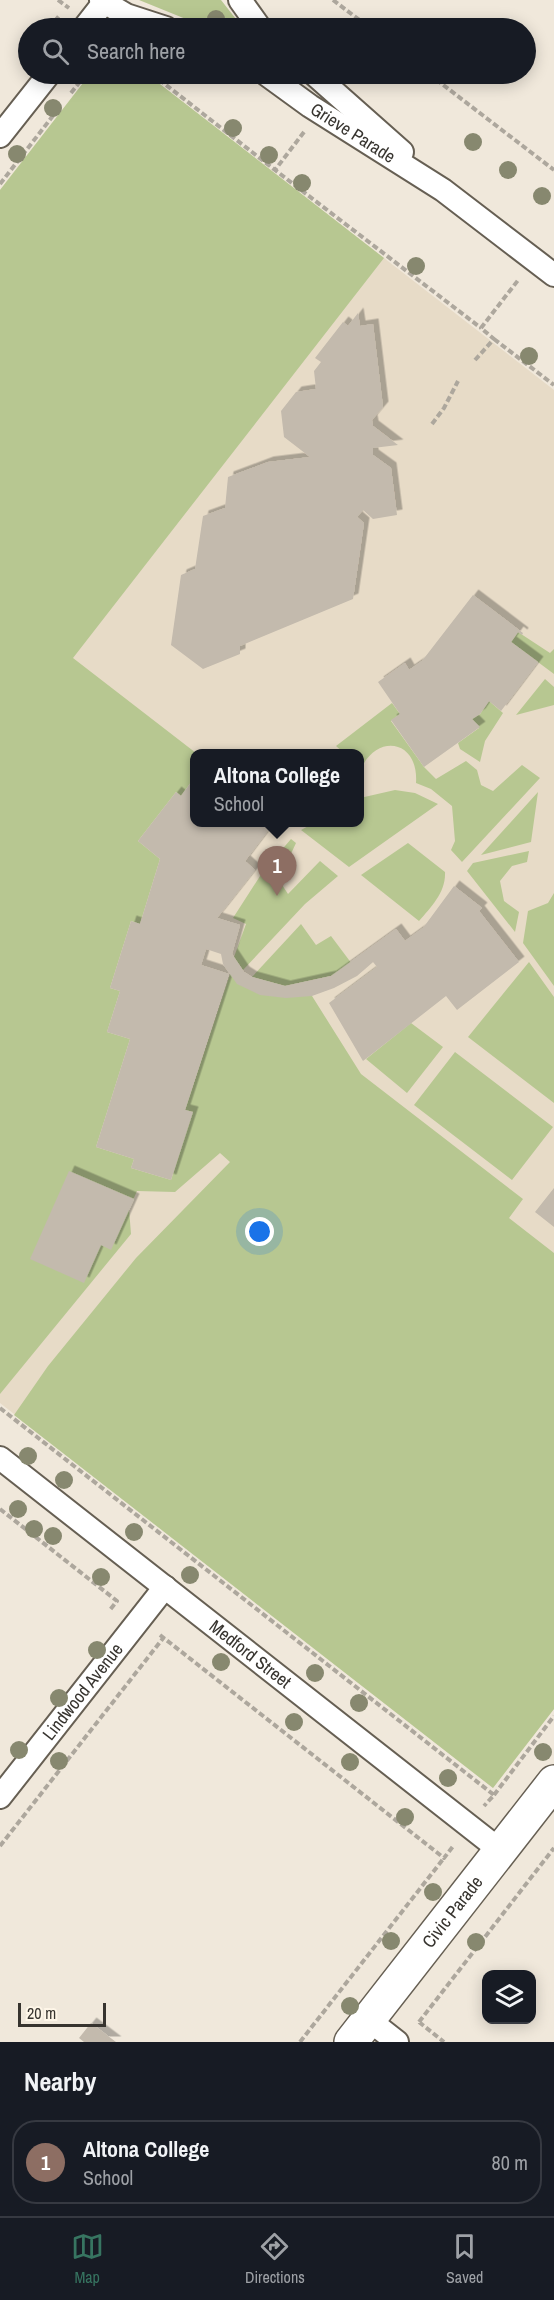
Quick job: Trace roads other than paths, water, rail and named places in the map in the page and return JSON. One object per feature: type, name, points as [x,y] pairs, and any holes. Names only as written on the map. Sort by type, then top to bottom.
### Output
[{"type":"street","points":[[240,0],[253,18]]},
{"type":"street","points":[[91,18],[104,1],[135,18]]},
{"type":"street","points":[[0,136],[41,84]]},
{"type":"street","name":"Grieve Parade","points":[[280,84],[443,190]]},
{"type":"street","name":"Grieve Parade","points":[[325,84],[443,190],[554,275]]},
{"type":"street","name":"Medford Street","points":[[0,1458],[501,1851]]},
{"type":"street","name":"Lindwood Avenue","points":[[0,1797],[165,1587]]},
{"type":"street","name":"Civic Parade","points":[[360,2031],[554,1782]]},
{"type":"street","points":[[360,2031],[397,2042]]},
{"type":"place","name":"Altona College","points":[[277,896]]}]
